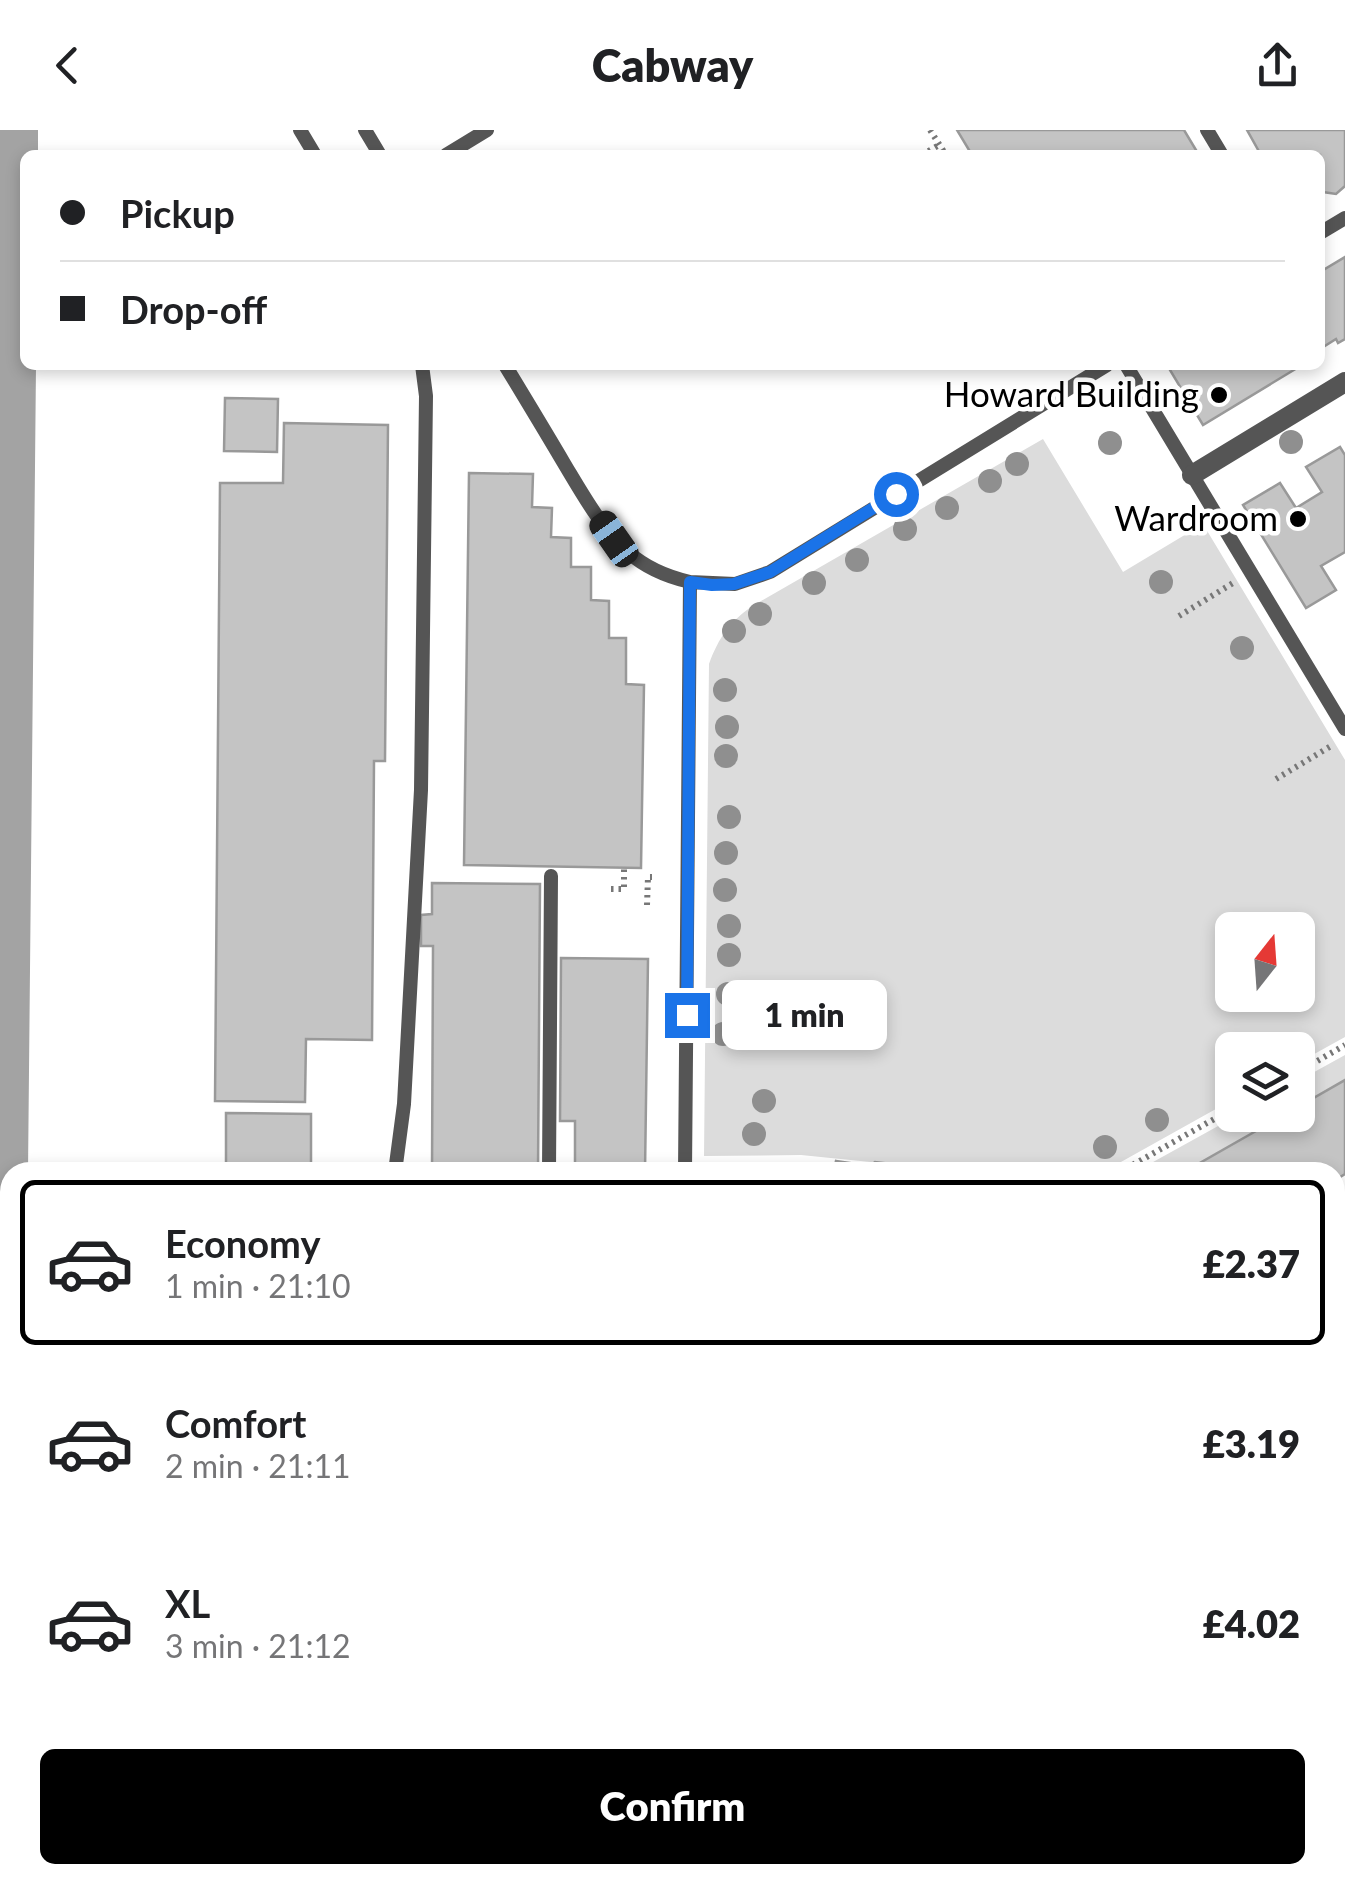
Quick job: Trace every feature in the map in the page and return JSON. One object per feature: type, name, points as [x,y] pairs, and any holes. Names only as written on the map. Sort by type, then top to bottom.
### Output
[{"type":"street","points":[[1192,475],[1345,382]]},
{"type":"lane","points":[[454,150],[487,130]]},
{"type":"lane","points":[[397,1162],[422,790],[426,396],[423,370]]},
{"type":"lane","points":[[508,370],[614,539],[632,556],[672,578],[712,585],[734,584],[770,572],[1099,370]]},
{"type":"lane","points":[[1129,370],[1345,729]]},
{"type":"lane","points":[[685,1162],[690,582]]},
{"type":"lane","points":[[549,1162],[551,876]]},
{"type":"path","points":[[930,130],[942,150]]},
{"type":"path","points":[[930,150],[939,145]]},
{"type":"path","points":[[1179,616],[1251,573]]},
{"type":"path","points":[[1276,778],[1345,738]]},
{"type":"path","points":[[611,889],[624,889],[624,868]]},
{"type":"path","points":[[647,905],[648,877],[652,878]]},
{"type":"path","points":[[1315,1062],[1345,1045]]},
{"type":"path","points":[[1138,1162],[1215,1119]]},
{"type":"shaded area","points":[[0,130],[38,130],[38,150],[20,150],[20,370],[36,370],[28,1162],[0,1162]]},
{"type":"shaded area","points":[[1043,439],[1123,572],[1203,524],[1345,760],[1345,1037],[1315,1054],[1315,1032],[1215,1032],[1215,1109],[1121,1162],[870,1162],[801,1155],[704,1156],[709,664],[726,630],[754,605]]},
{"type":"shaded area","points":[[1345,1055],[1345,1080],[1315,1097],[1315,1072]]},
{"type":"shaded area","points":[[1215,1128],[1215,1132],[1254,1132],[1202,1162],[1153,1162]]},
{"type":"building","points":[[957,130],[1184,130],[1196,150],[969,150]]},
{"type":"building","points":[[1247,130],[1345,130],[1345,186],[1336,194],[1325,192],[1325,150],[1258,150]]},
{"type":"building","points":[[1345,257],[1345,339],[1325,346],[1325,269]]},
{"type":"building","name":"Howard Building","points":[[1170,370],[1294,370],[1203,425]]},
{"type":"building","points":[[225,398],[278,399],[277,452],[224,451]]},
{"type":"building","points":[[284,423],[388,425],[385,761],[374,761],[372,1040],[306,1039],[305,1102],[215,1101],[220,483],[283,483]]},
{"type":"building","name":"Wardroom","points":[[1340,447],[1345,455],[1345,552],[1321,566],[1336,590],[1306,608],[1243,505],[1280,483],[1296,508],[1322,492],[1306,467]]},
{"type":"building","points":[[469,473],[533,474],[532,507],[552,508],[551,537],[571,538],[571,567],[591,567],[591,600],[609,601],[609,638],[626,638],[626,684],[644,685],[641,868],[464,865]]},
{"type":"building","points":[[432,883],[540,884],[538,1162],[432,1162],[433,946],[421,946],[421,915],[432,914]]},
{"type":"building","points":[[561,958],[648,959],[645,1162],[575,1162],[575,1121],[560,1121]]},
{"type":"building","points":[[1345,1080],[1345,1162],[1202,1162],[1254,1132],[1315,1132],[1315,1097]]},
{"type":"building","points":[[226,1113],[311,1114],[311,1162],[226,1162]]},
{"type":"place","name":"Howard Building","points":[[1219,395]]},
{"type":"place","name":"Wardroom","points":[[1298,519]]},
{"type":"route","points":[[687,1015],[690,582],[734,584],[770,572],[896,494]]}]
